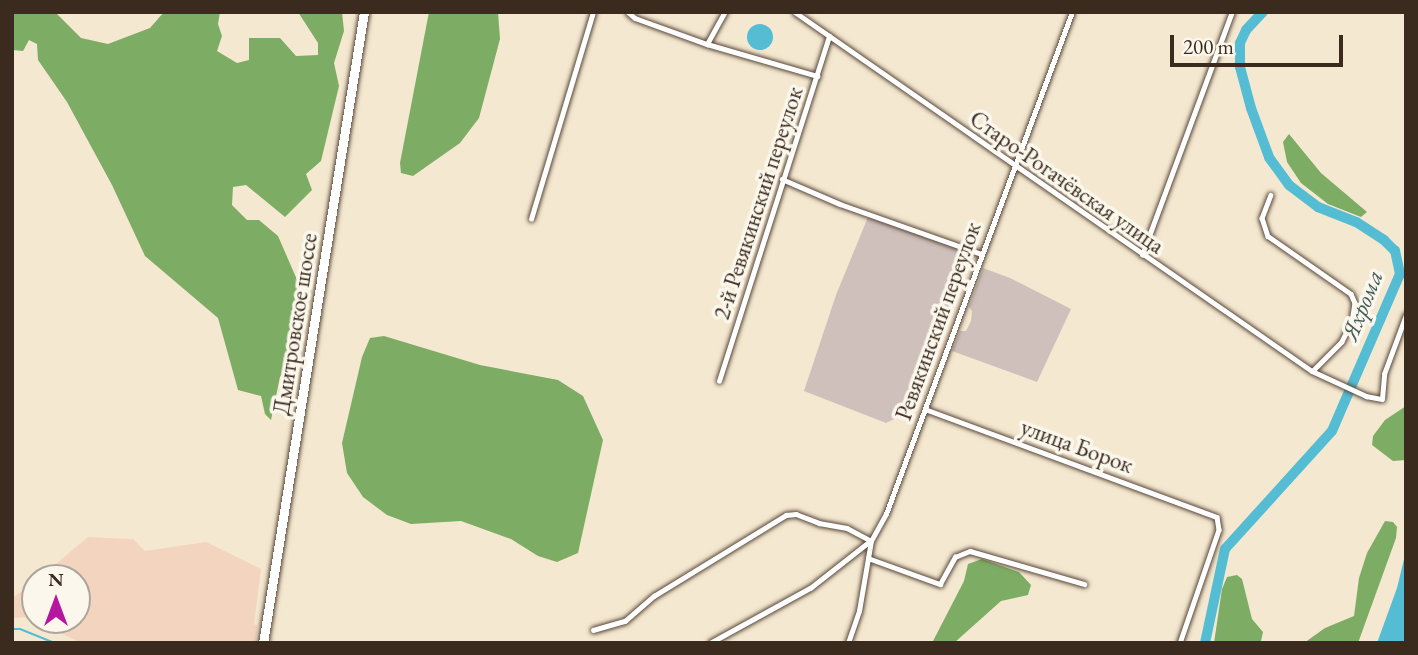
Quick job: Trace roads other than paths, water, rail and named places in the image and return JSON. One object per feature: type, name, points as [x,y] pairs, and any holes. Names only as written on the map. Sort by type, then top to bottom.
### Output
[{"type":"highway","name":"Дмитровское шоссе","points":[[263,643],[365,12]]},
{"type":"street","points":[[531,219],[593,12]]},
{"type":"street","points":[[628,12],[635,18],[707,44],[817,76]]},
{"type":"street","points":[[707,44],[725,12]]},
{"type":"street","name":"Старо-Рогачёвская улица","points":[[795,12],[1312,371],[1366,396],[1382,399],[1384,374],[1406,315]]},
{"type":"street","name":"Ревякинский переулок","points":[[848,643],[859,611],[870,541],[886,514],[1072,12]]},
{"type":"street","points":[[1142,255],[1232,12]]},
{"type":"street","name":"2-й Ревякинский переулок","points":[[719,381],[830,36]]},
{"type":"street","points":[[782,179],[840,204],[981,254]]},
{"type":"street","points":[[1271,195],[1262,218],[1268,236],[1351,294],[1354,303],[1352,322],[1342,342],[1312,371]]},
{"type":"street","name":"улица Борок","points":[[925,409],[1217,517],[1219,530],[1180,643]]},
{"type":"street","points":[[593,630],[625,621],[654,596],[786,515],[796,514],[819,523],[847,528],[870,541],[811,588],[711,643]]},
{"type":"street","points":[[868,558],[940,584],[955,557],[970,551],[1084,584]]},
{"type":"water","points":[[760,24],[769,28],[773,37],[769,46],[760,50],[751,46],[747,37],[751,28]]},
{"type":"water","points":[[1406,551],[1406,643],[1377,643],[1397,588]]},
{"type":"waterway","name":"Яхрома","points":[[1205,643],[1225,549],[1332,431],[1400,274],[1395,251],[1384,240],[1356,222],[1318,207],[1289,185],[1269,157],[1251,108],[1240,67],[1240,43],[1246,30],[1263,12]]},
{"type":"waterway","points":[[12,629],[20,629],[55,643]]}]
